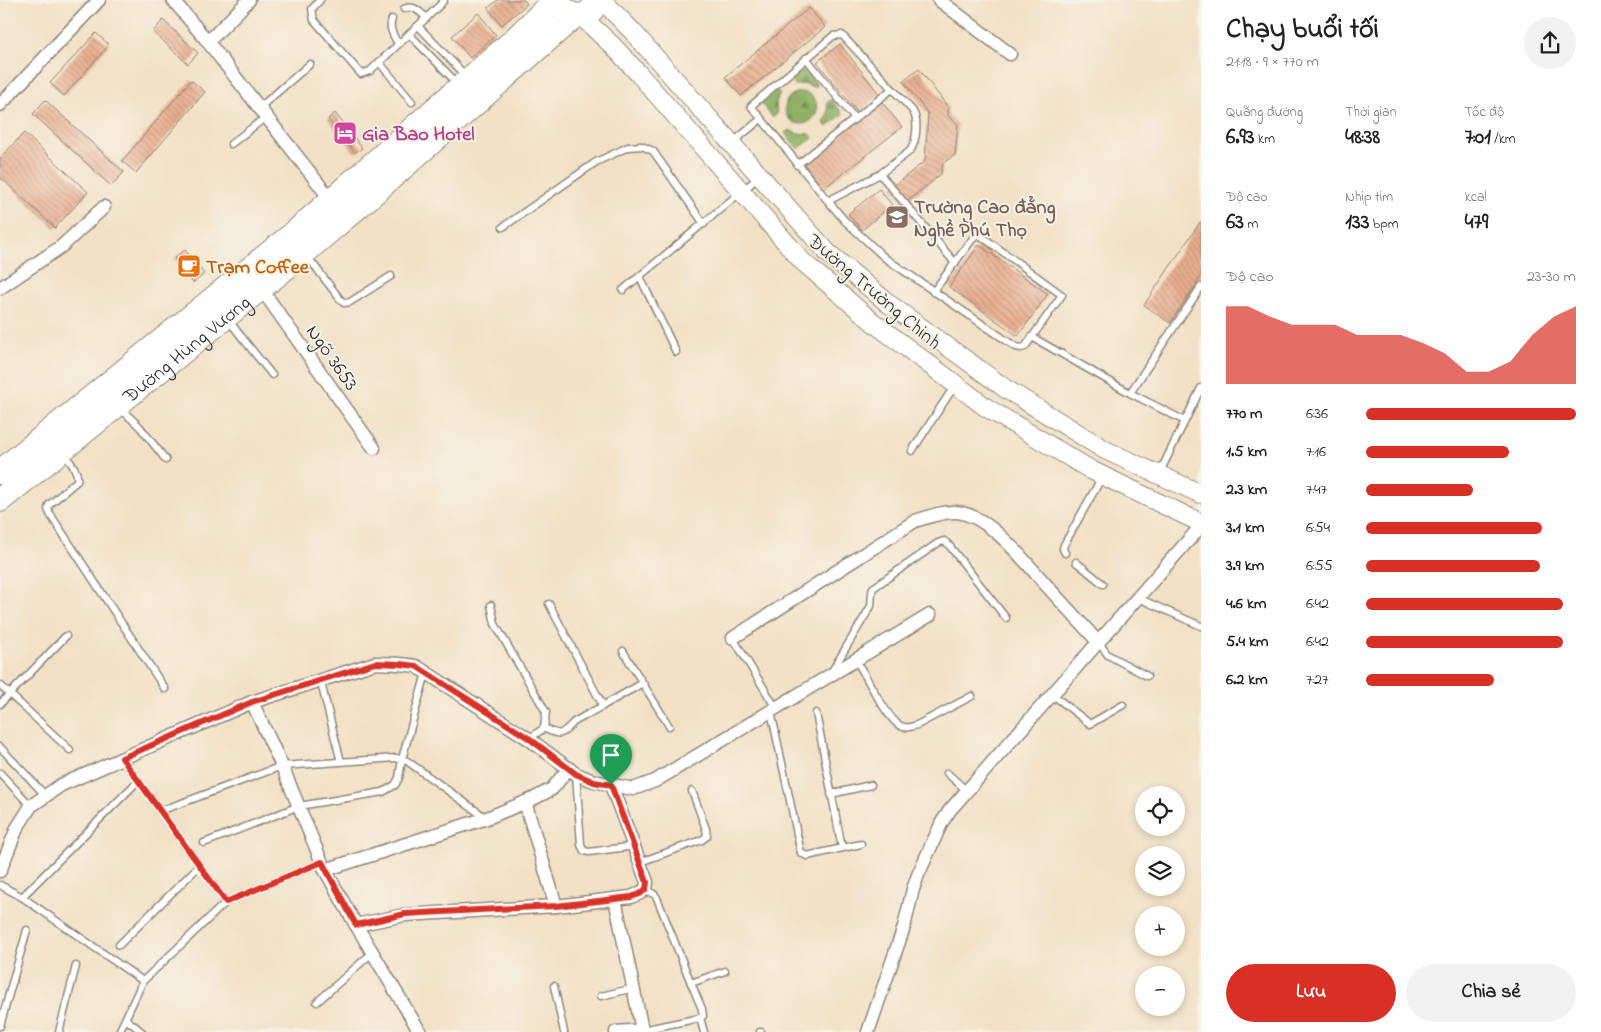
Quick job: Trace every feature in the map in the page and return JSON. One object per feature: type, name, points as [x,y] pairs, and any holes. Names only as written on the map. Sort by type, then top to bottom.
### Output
[{"type":"highway","name":"Đường Hùng Vương","points":[[0,472],[332,201],[513,41],[573,6]]},
{"type":"highway","name":"Đường Hùng Vương","points":[[0,500],[305,252],[368,198],[573,6]]},
{"type":"main road","name":"Đường Trường Chinh","points":[[602,0],[634,32],[828,253],[889,304],[1006,389],[1105,450],[1201,494]]},
{"type":"main road","name":"Đường Trường Chinh","points":[[573,6],[614,46],[810,269],[874,323],[987,408],[1102,476],[1201,524]]},
{"type":"street","points":[[0,105],[100,0]]},
{"type":"street","points":[[173,0],[332,201]]},
{"type":"street","points":[[208,42],[249,0]]},
{"type":"street","points":[[939,0],[1010,54]]},
{"type":"street","points":[[0,288],[62,246],[104,206]]},
{"type":"street","name":"Ngõ 3653","points":[[260,287],[374,448]]},
{"type":"street","points":[[733,638],[915,521],[956,511],[968,514],[986,524],[1008,543],[1099,643]]},
{"type":"street","points":[[868,1032],[904,927],[918,874],[942,822],[1201,524]]},
{"type":"street","points":[[0,872],[17,828],[31,806],[61,785],[252,702],[375,663],[416,666],[530,739],[572,771],[594,782],[633,789],[655,781],[930,615]]},
{"type":"street","points":[[252,702],[282,766],[323,866],[420,1032]]},
{"type":"street","points":[[323,866],[487,818],[552,789],[572,771]]},
{"type":"street","points":[[356,925],[405,914],[556,906],[631,897],[640,894],[646,889],[647,882],[611,785]]},
{"type":"street","points":[[525,802],[556,906]]},
{"type":"street","points":[[615,899],[642,1031],[616,1032]]},
{"type":"lane","points":[[320,0],[312,9],[314,20],[361,74],[370,71],[444,0]]},
{"type":"lane","points":[[404,9],[410,6],[414,7],[427,18]]},
{"type":"lane","points":[[392,19],[390,29],[398,44]]},
{"type":"lane","points":[[418,26],[465,84]]},
{"type":"lane","points":[[409,34],[465,84]]},
{"type":"lane","points":[[828,201],[880,174],[906,155],[913,147],[917,122],[916,115],[842,35],[833,36],[751,106],[797,165],[845,221],[885,258],[933,292],[1016,347],[1026,346],[1062,295],[976,233],[933,292]]},
{"type":"lane","points":[[806,58],[855,119]]},
{"type":"lane","points":[[379,62],[412,102]]},
{"type":"lane","points":[[231,144],[310,64]]},
{"type":"lane","points":[[797,165],[892,89]]},
{"type":"lane","points":[[732,143],[761,118]]},
{"type":"lane","points":[[503,226],[596,162],[628,147],[635,146],[642,146],[653,151],[704,224]]},
{"type":"lane","points":[[880,174],[955,263]]},
{"type":"lane","points":[[623,290],[760,176]]},
{"type":"lane","points":[[305,252],[344,303],[350,302],[391,276]]},
{"type":"lane","points":[[640,277],[676,352]]},
{"type":"lane","points":[[1130,393],[1201,287]]},
{"type":"lane","points":[[225,316],[272,374]]},
{"type":"lane","points":[[1032,338],[1130,393],[1185,421]]},
{"type":"lane","points":[[912,451],[956,384]]},
{"type":"lane","points":[[1159,475],[1201,388]]},
{"type":"lane","points":[[116,405],[135,422],[166,460]]},
{"type":"lane","points":[[61,450],[78,473],[78,477],[77,481],[49,505],[50,514],[165,690]]},
{"type":"lane","points":[[1065,552],[1063,549],[1064,545],[1102,476]]},
{"type":"lane","points":[[828,676],[871,606],[871,592],[873,588],[938,543],[944,541],[1006,618]]},
{"type":"lane","points":[[1076,562],[1103,584]]},
{"type":"lane","points":[[1138,598],[1201,626]]},
{"type":"lane","points":[[549,604],[602,706]]},
{"type":"lane","points":[[491,606],[495,624],[546,712],[544,728],[530,739]]},
{"type":"lane","points":[[0,704],[66,636]]},
{"type":"lane","points":[[733,638],[773,709],[801,854],[807,856],[861,844]]},
{"type":"lane","points":[[1099,643],[1108,655],[1147,676]]},
{"type":"lane","points":[[623,651],[668,726]]},
{"type":"lane","points":[[856,660],[890,717],[898,725],[907,728],[917,726],[972,696]]},
{"type":"lane","points":[[204,843],[299,806],[383,792],[395,785],[399,778],[402,759],[426,673]]},
{"type":"lane","points":[[320,680],[341,762]]},
{"type":"lane","points":[[544,728],[557,734],[562,734],[574,722],[642,684]]},
{"type":"lane","points":[[0,685],[70,750]]},
{"type":"lane","points":[[1052,695],[1090,724],[1123,705]]},
{"type":"lane","points":[[816,713],[842,848]]},
{"type":"lane","points":[[0,747],[45,795]]},
{"type":"lane","points":[[122,758],[226,902]]},
{"type":"lane","points":[[160,811],[282,766],[396,758],[407,761],[487,818]]},
{"type":"lane","points":[[572,771],[581,845],[584,851],[635,846]]},
{"type":"lane","points":[[0,773],[31,806]]},
{"type":"lane","points":[[947,773],[967,791]]},
{"type":"lane","points":[[22,897],[138,781]]},
{"type":"lane","points":[[831,794],[871,785]]},
{"type":"lane","points":[[640,862],[702,840],[707,836],[692,792]]},
{"type":"lane","points":[[119,945],[199,866]]},
{"type":"lane","points":[[119,1032],[143,981],[226,902],[323,866]]},
{"type":"lane","points":[[0,885],[22,897],[143,981]]},
{"type":"lane","points":[[642,1031],[703,1016],[702,1009],[657,898],[646,889]]},
{"type":"lane","points":[[0,1026],[27,930]]},
{"type":"lane","points":[[317,1002],[372,952]]},
{"type":"lane","points":[[59,1032],[76,966]]},
{"type":"lane","points":[[691,983],[724,970]]},
{"type":"lane","points":[[554,986],[564,1032]]},
{"type":"lane","points":[[602,996],[634,988]]},
{"type":"lane","points":[[700,1018],[704,1032]]},
{"type":"lane","points":[[126,1019],[142,1032]]},
{"type":"green space","points":[[805,68],[817,85],[814,87],[805,84],[794,85],[790,80]]},
{"type":"green space","points":[[777,90],[780,93],[776,102],[777,114],[773,118],[761,103]]},
{"type":"green space","points":[[801,92],[807,93],[812,97],[816,102],[816,114],[812,119],[807,123],[801,124],[795,123],[790,119],[786,114],[785,108],[786,102],[790,97],[795,93]]},
{"type":"green space","points":[[832,99],[843,114],[827,127],[824,123],[828,114],[827,102]]},
{"type":"green space","points":[[789,130],[798,134],[809,133],[813,138],[798,149],[785,133]]},
{"type":"building","points":[[498,0],[524,0],[527,4],[502,25],[488,8]]},
{"type":"building","points":[[809,8],[825,27],[741,96],[725,77]]},
{"type":"building","points":[[478,13],[496,35],[470,58],[452,36]]},
{"type":"building","points":[[163,20],[198,53],[188,64],[153,32]]},
{"type":"building","points":[[96,33],[109,45],[64,96],[50,83]]},
{"type":"building","points":[[840,44],[880,95],[858,113],[817,62]]},
{"type":"building","points":[[919,69],[948,107],[948,116],[958,124],[955,155],[943,163],[941,174],[905,203],[892,187],[925,161],[928,114],[903,81]]},
{"type":"building","points":[[191,80],[205,92],[136,173],[122,161]]},
{"type":"building","points":[[45,100],[124,172],[111,186],[33,114]]},
{"type":"building","points":[[882,102],[902,127],[823,189],[804,164]]},
{"type":"building","name":"Gia Bao Hotel","points":[[335,113],[362,148],[355,153],[328,119]]},
{"type":"building","points":[[24,133],[88,192],[55,228],[0,177],[0,158]]},
{"type":"building","points":[[879,189],[892,205],[862,230],[848,214]]},
{"type":"building","points":[[1201,221],[1201,277],[1170,323],[1144,305]]},
{"type":"building","points":[[979,245],[1048,294],[1018,336],[949,287]]},
{"type":"building","name":"Trạm Coffee","points":[[185,250],[204,274],[193,283],[174,258]]},
{"type":"place","name":"Gia Bao Hotel","points":[[345,133]]},
{"type":"place","name":"Trường Cao đẳng Nghề Phú Thọ","points":[[897,217]]},
{"type":"place","name":"Trạm Coffee","points":[[189,266]]},
{"type":"route","points":[[375,663],[400,664],[416,666],[530,739],[576,774],[594,782],[611,785],[647,882],[646,889],[640,894],[631,897],[556,906],[405,914],[356,925],[322,862],[226,902],[122,758],[252,702],[375,663]]}]
